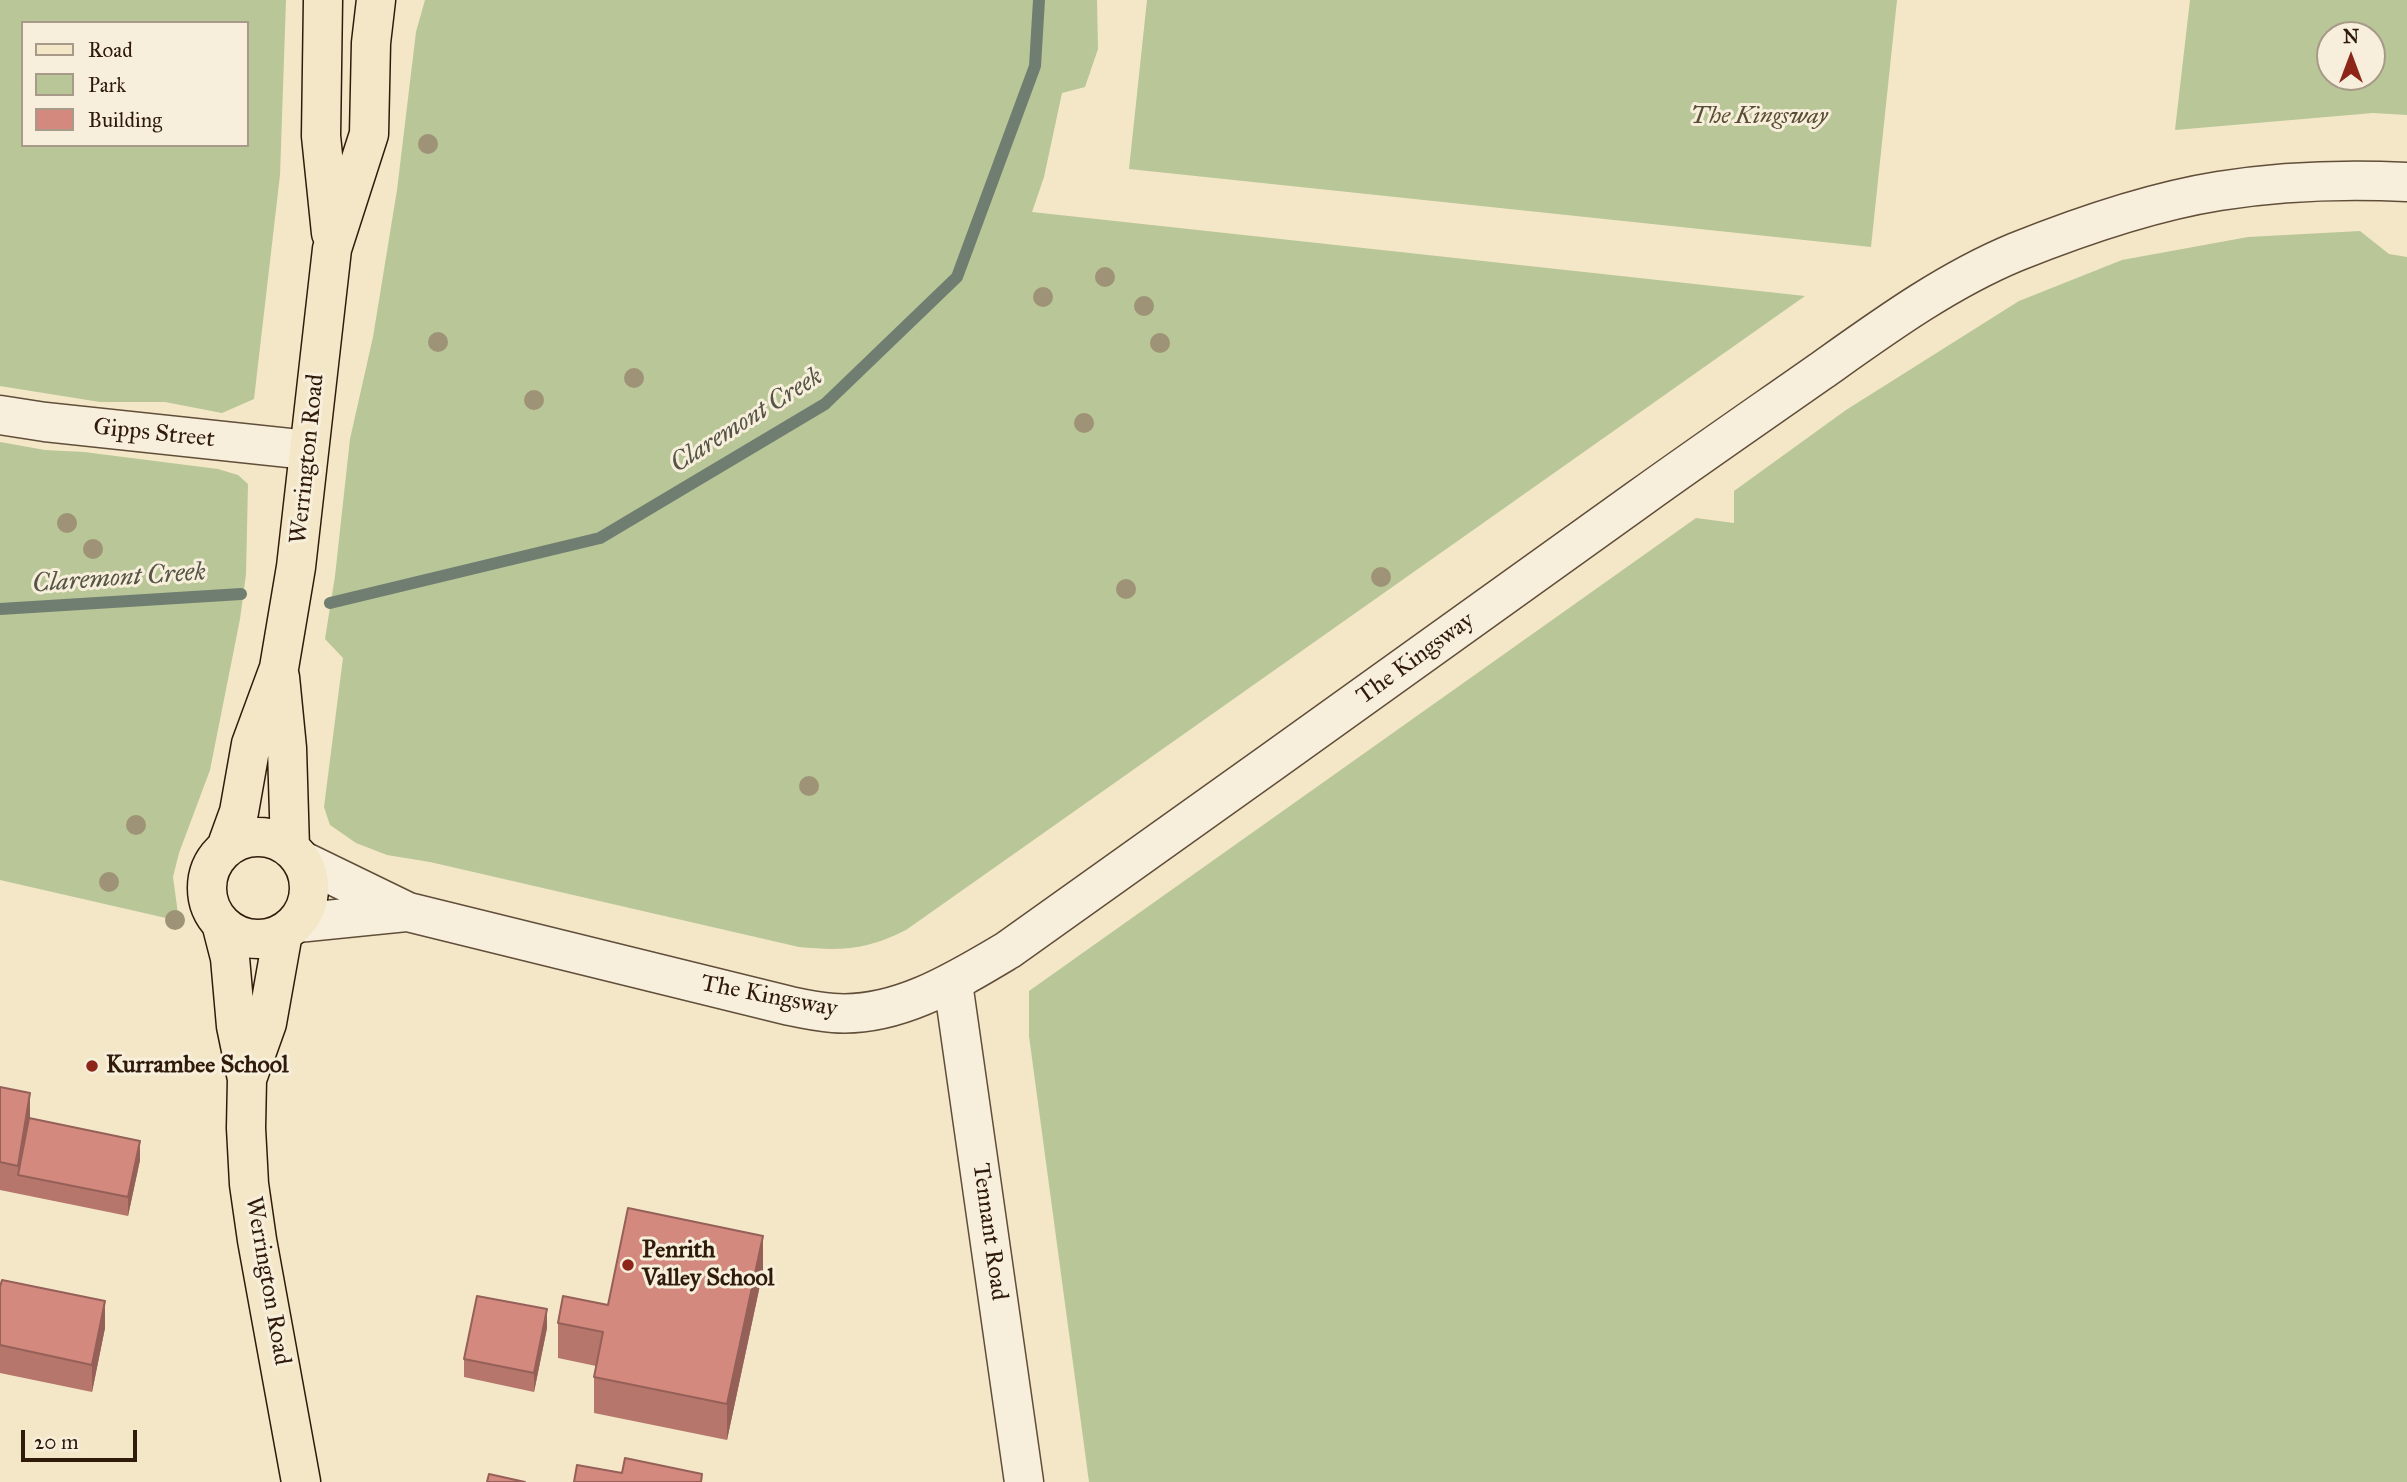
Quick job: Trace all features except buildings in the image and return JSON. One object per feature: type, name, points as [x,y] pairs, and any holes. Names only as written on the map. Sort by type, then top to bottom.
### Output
[{"type":"main road","name":"Werrington Road","points":[[323,0],[321,135],[332,249]]},
{"type":"main road","name":"Werrington Road","points":[[226,848],[239,813],[251,744],[279,668],[296,567],[332,249],[369,134],[371,43],[376,0]]},
{"type":"main road","name":"Werrington Road","points":[[279,668],[295,854]]},
{"type":"main road","points":[[257,837],[275,839],[295,854],[308,875],[309,892],[306,908],[290,928],[267,939],[250,939],[234,933],[221,923],[211,909],[207,893],[208,876],[215,860],[226,848],[241,840],[257,837]]},
{"type":"main road","name":"Werrington Road","points":[[221,923],[230,958],[236,1026],[247,1079],[246,1128],[257,1240],[301,1482]]},
{"type":"main road","name":"Werrington Road","points":[[247,1079],[267,1023],[290,928]]},
{"type":"street","name":"The Kingsway","points":[[295,854],[408,912],[790,1006],[834,1013],[872,1010],[914,999],[953,983],[1008,950],[1895,318],[1951,285],[2012,254],[2141,208],[2218,191],[2286,184],[2354,180],[2407,182]]},
{"type":"street","name":"Gipps Street","points":[[0,415],[308,450]]},
{"type":"street","name":"The Kingsway","points":[[290,928],[408,912]]},
{"type":"street","name":"Tennant Road","points":[[953,983],[1024,1482]]},
{"type":"green space","points":[[0,0],[286,0],[280,175],[254,399],[222,413],[165,402],[100,402],[0,386]]},
{"type":"green space","points":[[425,0],[1097,0],[1098,49],[1085,87],[1062,93],[1044,177],[1032,212],[1805,296],[906,930],[879,942],[854,948],[799,947],[430,862],[387,855],[356,843],[330,825],[324,807],[343,658],[325,639],[335,576],[350,439],[373,337],[397,190],[416,32]]},
{"type":"green space","name":"The Kingsway","points":[[1147,0],[1897,0],[1871,247],[1129,169]]},
{"type":"green space","points":[[2190,0],[2407,0],[2407,115],[2373,113],[2175,130]]},
{"type":"green space","points":[[2360,231],[2389,254],[2407,257],[2407,1482],[1089,1482],[1029,1036],[1029,991],[1696,518],[1734,523],[1734,491],[1846,410],[2019,301],[2122,260],[2248,237]]},
{"type":"green space","points":[[0,442],[45,450],[84,452],[218,469],[238,475],[248,484],[246,574],[240,619],[210,770],[179,853],[173,877],[179,921],[0,880]]},
{"type":"waterway","name":"Claremont Creek","points":[[330,603],[600,538],[825,404],[957,277],[1035,66],[1039,0]]},
{"type":"waterway","name":"Claremont Creek","points":[[0,609],[241,594]]},
{"type":"place","name":"Kurrambee School","points":[[92,1066]]},
{"type":"place","name":"Penrith Valley School","points":[[628,1265]]}]
